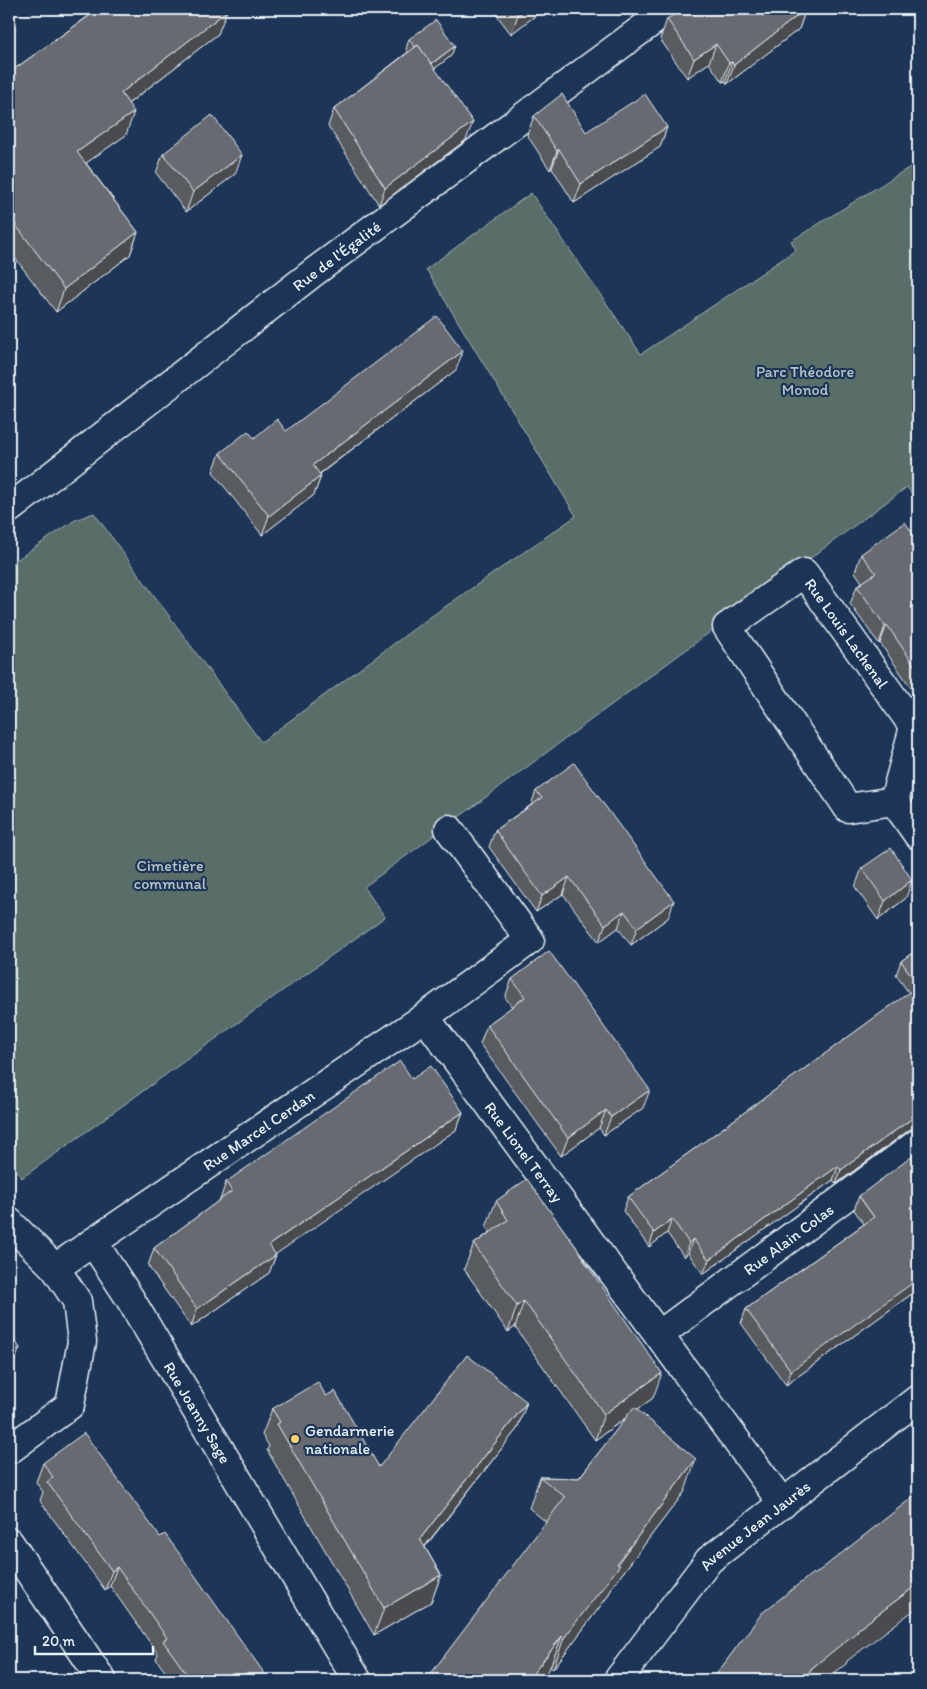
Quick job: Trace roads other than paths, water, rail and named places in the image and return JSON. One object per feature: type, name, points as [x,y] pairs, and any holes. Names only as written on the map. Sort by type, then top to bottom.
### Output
[{"type":"street","name":"Rue de l'Égalité","points":[[9,508],[314,272],[669,9]]},
{"type":"street","name":"Rue Louis Lachenal","points":[[804,573],[914,727],[894,801],[848,808],[727,628],[804,573]]},
{"type":"street","points":[[894,801],[918,835]]},
{"type":"street","points":[[425,1017],[530,940],[449,829]]},
{"type":"street","name":"Rue Marcel Cerdan","points":[[93,1242],[425,1017]]},
{"type":"street","name":"Rue Lionel Terray","points":[[425,1017],[783,1504]]},
{"type":"street","name":"Rue Alain Colas","points":[[659,1335],[918,1142]]},
{"type":"street","points":[[9,1222],[54,1268],[77,1300],[82,1342],[70,1405],[9,1450]]},
{"type":"street","points":[[54,1268],[93,1242]]},
{"type":"street","name":"Rue Joanny Sage","points":[[93,1242],[129,1297],[357,1680]]},
{"type":"street","name":"Avenue Jean Jaurès","points":[[618,1680],[709,1560],[918,1398]]},
{"type":"street","points":[[9,1542],[102,1680]]},
{"type":"place","name":"Gendarmerie nationale","points":[[295,1439]]},
{"type":"park label","name":"Parc Théodore Monod","points":[[805,380]]},
{"type":"park label","name":"Cimetière communal","points":[[170,874]]}]
